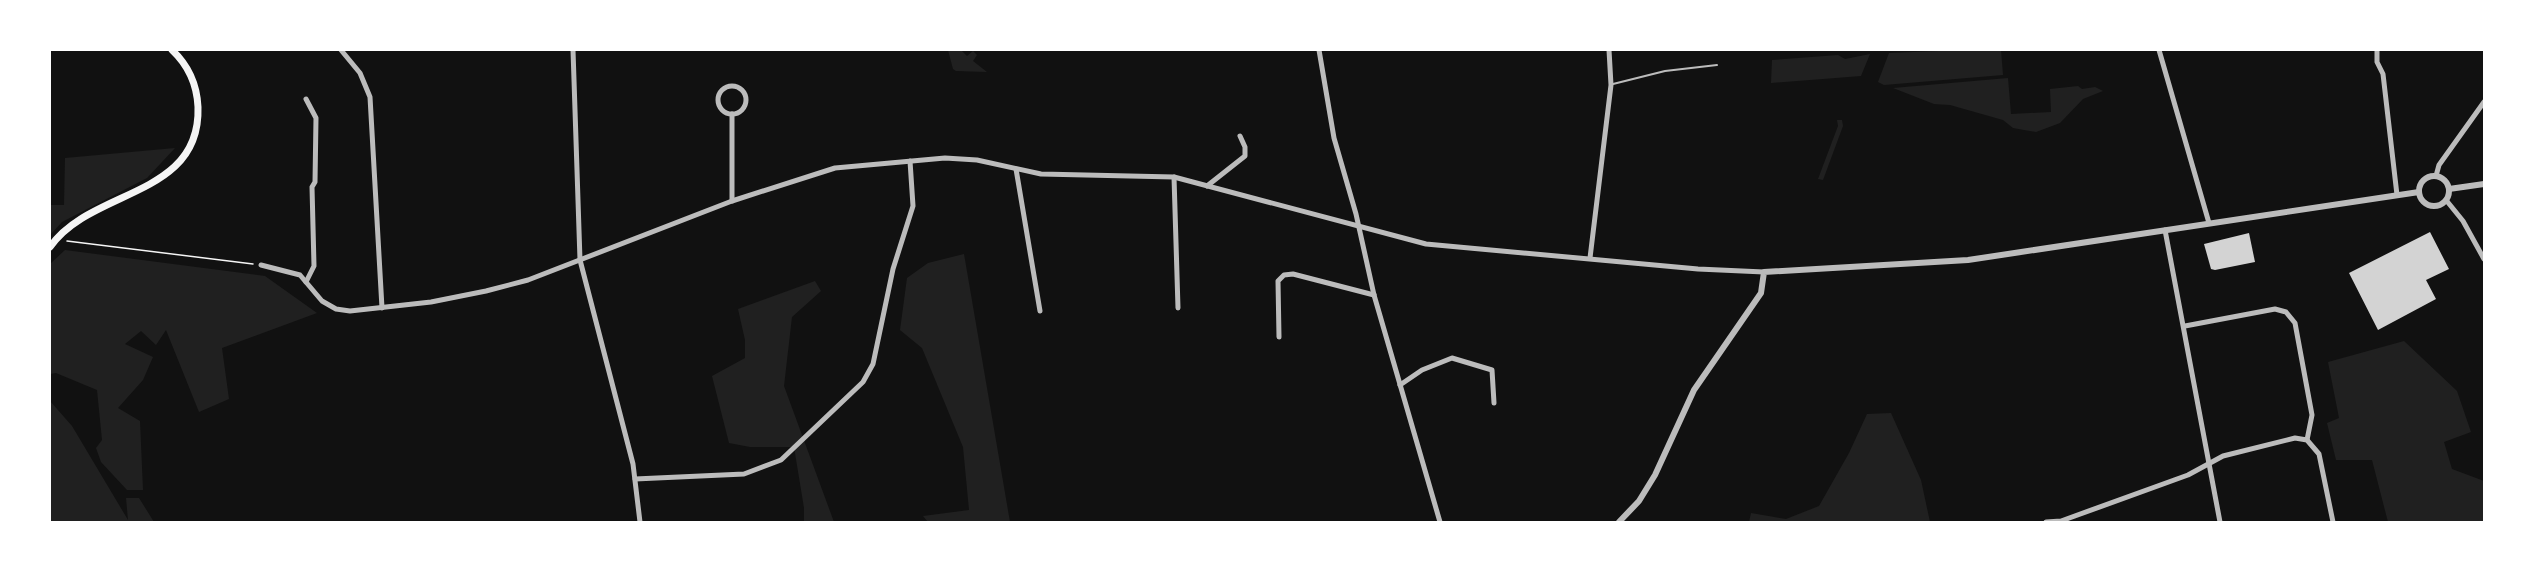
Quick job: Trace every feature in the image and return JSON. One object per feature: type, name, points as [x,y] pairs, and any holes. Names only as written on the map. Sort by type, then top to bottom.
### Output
[{"type":"main road","points":[[50,247],[65,228],[164,176],[182,161],[196,132],[198,99],[187,68],[172,50]]},
{"type":"street","points":[[341,50],[360,73],[370,97],[382,308]]},
{"type":"street","points":[[573,50],[580,260],[633,464],[640,522]]},
{"type":"street","points":[[1319,50],[1334,138],[1359,225],[1374,295],[1440,522]]},
{"type":"street","points":[[1590,258],[1611,85],[1609,50]]},
{"type":"street","points":[[2159,50],[2210,223]]},
{"type":"street","points":[[2377,50],[2377,62],[2383,74],[2397,195]]},
{"type":"street","points":[[731,85],[740,87],[746,99],[744,107],[732,114],[722,110],[718,102],[719,93],[731,85]]},
{"type":"street","points":[[306,99],[316,118],[315,182],[312,187],[314,266],[306,282]]},
{"type":"street","points":[[2436,176],[2439,165],[2484,102]]},
{"type":"street","points":[[732,114],[732,201]]},
{"type":"street","points":[[1208,186],[1245,156],[1245,147],[1240,136]]},
{"type":"street","points":[[261,265],[300,275],[322,301],[336,309],[350,311],[382,308],[486,291],[528,280],[732,201],[836,168],[966,158],[1016,169],[1059,175],[1173,177],[1426,244],[1698,269],[1764,272],[1968,260],[2420,192]]},
{"type":"street","points":[[634,479],[744,474],[781,460],[863,382],[873,364],[888,290],[913,206],[910,161]]},
{"type":"street","points":[[1016,169],[1040,311]]},
{"type":"street","points":[[2436,176],[2445,180],[2449,189],[2446,200],[2432,205],[2424,201],[2420,192],[2424,180],[2436,176]]},
{"type":"street","points":[[1173,177],[1178,308]]},
{"type":"street","points":[[2449,189],[2484,184]]},
{"type":"street","points":[[2446,200],[2463,221],[2484,258]]},
{"type":"street","points":[[2165,230],[2185,326],[2220,522]]},
{"type":"street","points":[[1621,522],[1640,501],[1655,475],[1694,390],[1761,293],[1764,272]]},
{"type":"street","points":[[1279,337],[1278,281],[1284,275],[1293,274],[1374,295]]},
{"type":"street","points":[[2185,326],[2275,309],[2286,312],[2295,322],[2312,415],[2307,440]]},
{"type":"street","points":[[1400,385],[1422,370],[1452,358],[1492,370],[1494,403]]},
{"type":"street","points":[[2046,522],[2061,522],[2188,475],[2223,456],[2295,438],[2307,440],[2319,454],[2333,522]]},
{"type":"lane","points":[[1611,85],[1665,71],[1717,65]]},
{"type":"path","points":[[55,240],[261,265]]},
{"type":"shaded area","points":[[948,50],[961,50],[967,56],[973,51],[977,55],[973,61],[987,72],[956,71],[953,69]]},
{"type":"shaded area","points":[[2001,50],[2003,75],[1884,85],[1878,82],[1889,53]]},
{"type":"shaded area","points":[[1870,54],[1861,76],[1771,83],[1772,60],[1838,55],[1845,59]]},
{"type":"shaded area","points":[[2008,78],[2011,114],[2051,112],[2050,89],[2078,86],[2082,89],[2095,87],[2103,91],[2083,99],[2060,123],[2036,132],[2013,128],[2003,120],[1950,105],[1934,104],[1893,88]]},
{"type":"shaded area","points":[[1837,120],[1842,120],[1843,126],[1823,180],[1818,179],[1838,126]]},
{"type":"shaded area","points":[[175,148],[147,178],[62,222],[50,235],[50,205],[64,205],[65,158]]},
{"type":"shaded area","points":[[65,250],[265,276],[317,313],[222,348],[229,399],[199,412],[166,330],[156,345],[141,331],[125,344],[153,357],[143,380],[118,408],[140,421],[143,490],[127,490],[101,462],[96,448],[102,440],[97,390],[56,373],[50,374],[50,264]]},
{"type":"shaded area","points":[[964,254],[1010,522],[928,522],[923,516],[969,510],[963,447],[922,348],[900,330],[907,278],[928,263]]},
{"type":"shaded area","points":[[815,281],[821,291],[792,317],[784,386],[834,522],[804,522],[804,508],[794,447],[750,447],[729,443],[712,376],[745,358],[745,340],[738,309]]},
{"type":"shaded area","points":[[2404,341],[2457,391],[2471,432],[2444,442],[2452,469],[2484,481],[2484,522],[2388,522],[2372,460],[2336,460],[2327,423],[2339,418],[2328,362]]},
{"type":"shaded area","points":[[50,401],[72,426],[128,520],[126,498],[139,498],[154,522],[50,522]]},
{"type":"shaded area","points":[[1891,413],[1921,480],[1930,522],[1749,522],[1751,513],[1786,519],[1819,506],[1849,453],[1867,414]]},
{"type":"building","points":[[2430,232],[2449,269],[2426,280],[2436,299],[2378,330],[2349,273]]},
{"type":"building","points":[[2249,233],[2255,262],[2211,269],[2204,244]]}]
